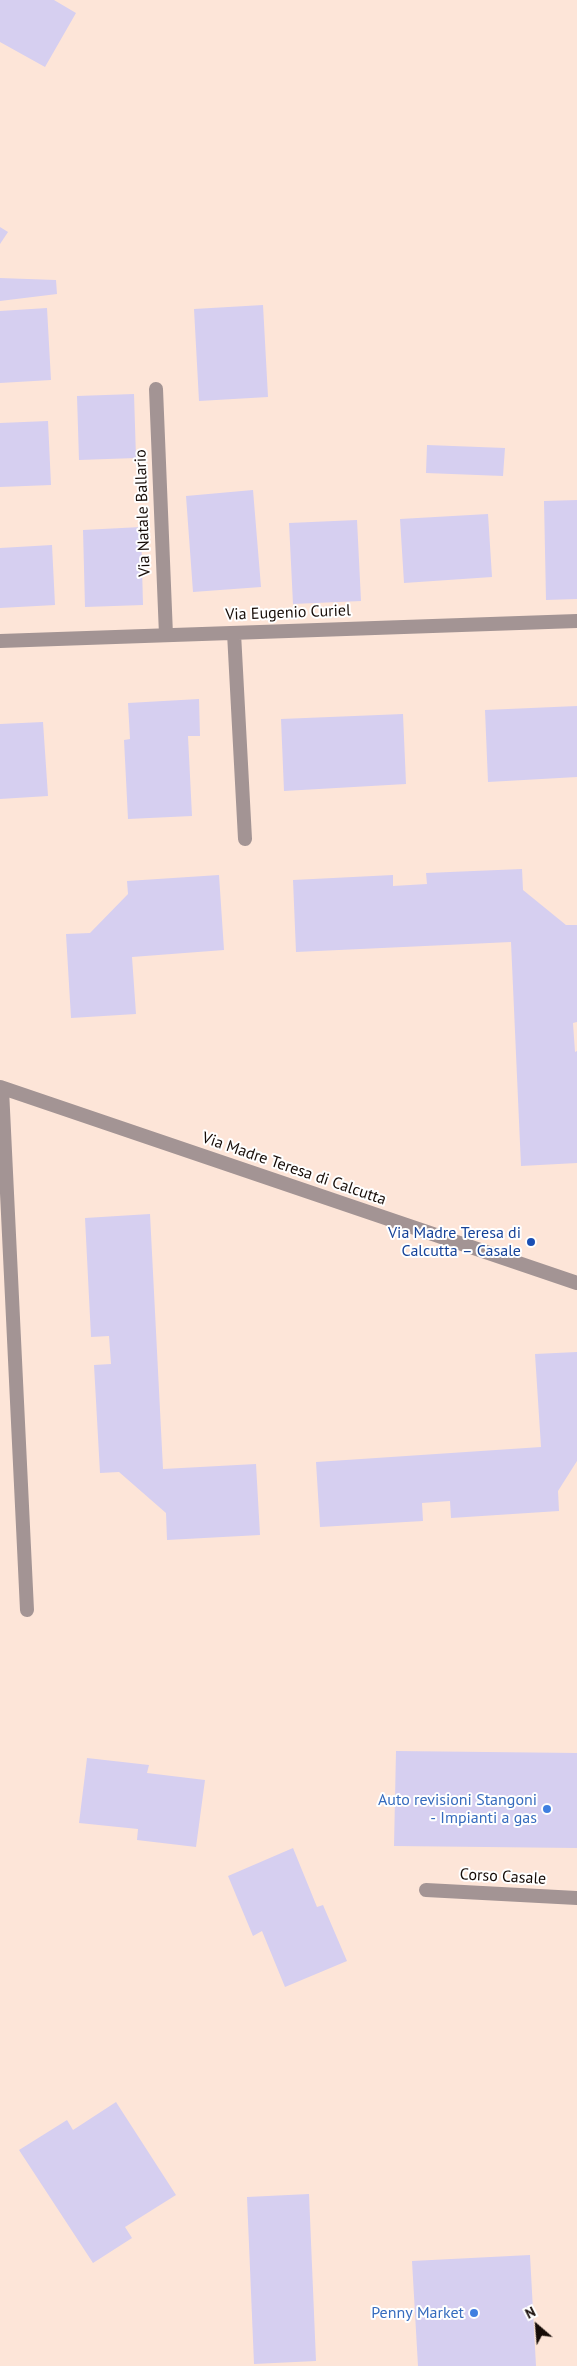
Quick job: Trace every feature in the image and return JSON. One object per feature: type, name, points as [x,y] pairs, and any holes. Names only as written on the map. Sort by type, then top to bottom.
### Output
[{"type":"street","name":"Via Natale Ballario","points":[[156,388],[166,635]]},
{"type":"street","name":"Via Eugenio Curiel","points":[[0,641],[577,621]]},
{"type":"street","points":[[234,633],[246,839]]},
{"type":"street","points":[[1,1088],[27,1610]]},
{"type":"street","name":"Via Madre Teresa di Calcutta","points":[[1,1088],[577,1283]]},
{"type":"street","name":"Corso Casale","points":[[426,1890],[577,1898]]},
{"type":"building","points":[[0,0],[54,0],[76,13],[45,67],[0,42]]},
{"type":"building","points":[[0,227],[8,232],[0,244]]},
{"type":"building","points":[[0,278],[56,280],[57,294],[0,301]]},
{"type":"building","points":[[263,305],[268,397],[199,401],[194,309]]},
{"type":"building","points":[[47,308],[51,380],[0,383],[0,311]]},
{"type":"building","points":[[134,394],[136,458],[79,460],[77,396]]},
{"type":"building","points":[[48,421],[51,485],[0,487],[0,423]]},
{"type":"building","points":[[427,445],[505,448],[503,476],[426,473]]},
{"type":"building","points":[[253,490],[261,587],[193,592],[186,496]]},
{"type":"building","points":[[577,500],[577,599],[546,600],[544,501]]},
{"type":"building","points":[[488,514],[492,577],[404,583],[400,519]]},
{"type":"building","points":[[357,520],[361,601],[293,604],[289,523]]},
{"type":"building","points":[[141,527],[143,605],[85,607],[83,530]]},
{"type":"building","points":[[52,545],[55,605],[0,608],[0,548]]},
{"type":"building","points":[[199,699],[200,736],[188,736],[192,816],[128,819],[124,740],[130,739],[128,703]]},
{"type":"building","points":[[577,706],[577,777],[488,782],[485,710]]},
{"type":"building","points":[[403,714],[406,784],[284,791],[281,719]]},
{"type":"building","points":[[43,722],[48,796],[0,799],[0,724]]},
{"type":"building","points":[[522,869],[523,890],[566,925],[577,925],[577,1022],[573,1023],[575,1052],[577,1051],[577,1163],[521,1166],[511,942],[296,952],[293,880],[393,875],[393,886],[427,884],[426,873]]},
{"type":"building","points":[[219,875],[224,950],[132,957],[136,1014],[71,1018],[66,934],[90,933],[128,894],[127,881]]},
{"type":"building","points":[[150,1214],[163,1469],[256,1464],[260,1535],[167,1540],[166,1513],[119,1472],[100,1473],[94,1365],[111,1364],[109,1336],[91,1337],[85,1218]]},
{"type":"building","points":[[577,1352],[577,1461],[558,1491],[559,1511],[451,1518],[450,1501],[422,1503],[423,1521],[320,1527],[316,1462],[541,1447],[535,1354]]},
{"type":"building","points":[[396,1751],[577,1753],[577,1848],[394,1846]]},
{"type":"building","points":[[87,1758],[149,1765],[147,1773],[205,1780],[196,1847],[137,1840],[138,1829],[79,1823]]},
{"type":"building","points":[[293,1848],[317,1907],[323,1905],[347,1961],[285,1987],[262,1931],[253,1936],[228,1876]]},
{"type":"building","points":[[116,2102],[176,2195],[125,2227],[132,2238],[93,2263],[19,2150],[67,2120],[73,2130]]},
{"type":"building","points":[[309,2194],[316,2361],[254,2364],[247,2197]]},
{"type":"building","name":"Penny Market","points":[[530,2255],[536,2366],[418,2366],[412,2261]]},
{"type":"place","name":"Via Madre Teresa di Calcutta – Casale","points":[[531,1242]]},
{"type":"place","name":"Auto revisioni Stangoni - Impianti a gas","points":[[547,1809]]},
{"type":"place","name":"Penny Market","points":[[474,2313]]}]
